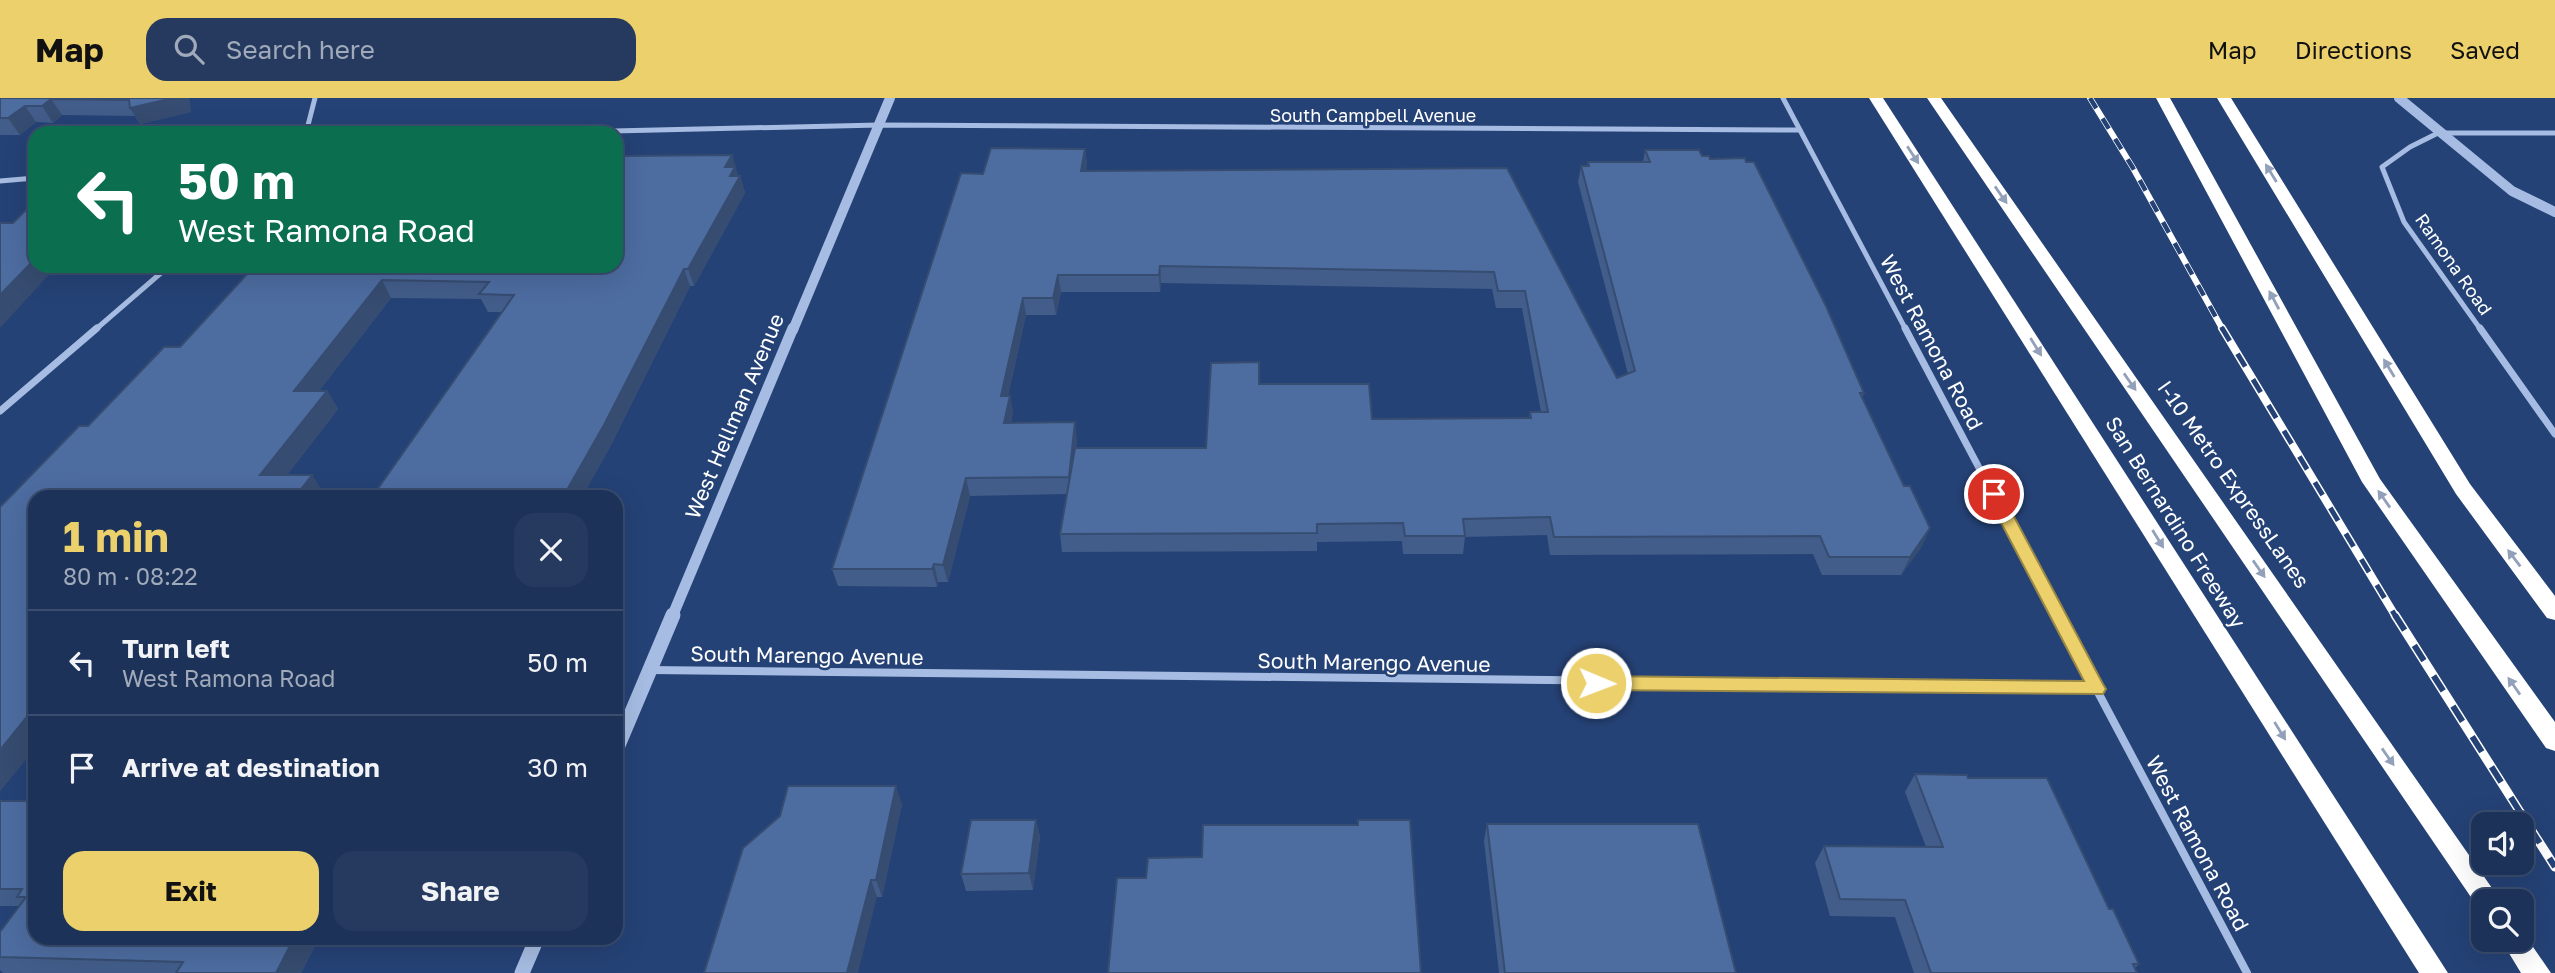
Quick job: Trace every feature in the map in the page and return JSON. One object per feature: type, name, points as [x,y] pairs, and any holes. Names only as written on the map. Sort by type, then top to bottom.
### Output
[{"type":"highway","name":"San Bernardino Freeway","points":[[1876,98],[2434,973]]},
{"type":"highway","name":"I-10 Metro ExpressLanes","points":[[1934,98],[2480,889]]},
{"type":"highway","points":[[2163,98],[2372,482],[2555,741]]},
{"type":"highway","points":[[2224,98],[2463,489],[2555,612]]},
{"type":"highway","points":[[2522,952],[2537,973]]},
{"type":"street","points":[[308,126],[315,98]]},
{"type":"street","name":"West Hellman Avenue","points":[[623,734],[890,98]]},
{"type":"street","name":"West Ramona Road","points":[[1783,98],[2247,973]]},
{"type":"street","points":[[2399,98],[2438,133],[2512,191],[2555,212]]},
{"type":"street","name":"South Campbell Avenue","points":[[623,131],[879,125],[1800,130]]},
{"type":"street","points":[[2438,133],[2555,133]]},
{"type":"street","name":"Ramona Road","points":[[2438,133],[2410,147],[2382,167],[2404,222],[2555,434]]},
{"type":"street","points":[[0,181],[28,179]]},
{"type":"street","points":[[0,411],[161,273]]},
{"type":"street","name":"South Marengo Avenue","points":[[650,670],[1707,684],[2036,685],[2097,689]]},
{"type":"street","points":[[522,973],[534,945]]},
{"type":"building","points":[[0,98],[173,98],[130,108],[129,100],[51,99],[42,106],[25,106],[8,118],[0,118]]},
{"type":"building","points":[[991,148],[1085,149],[1081,171],[1507,168],[1617,378],[1635,371],[1581,166],[1589,166],[1588,162],[1650,162],[1645,150],[1699,150],[1702,156],[1709,156],[1710,159],[1745,158],[1746,162],[1754,162],[1826,306],[1864,393],[1860,393],[1904,486],[1910,486],[1930,528],[1910,557],[1829,557],[1820,536],[1554,537],[1550,517],[1463,519],[1465,536],[1405,536],[1403,523],[1317,524],[1317,533],[1060,534],[1075,448],[1206,448],[1211,363],[1259,362],[1259,384],[1369,384],[1372,419],[1531,418],[1530,412],[1548,412],[1525,291],[1498,291],[1494,272],[1160,266],[1159,275],[1058,275],[1053,298],[1023,298],[1001,396],[1010,396],[1004,423],[1075,422],[1069,477],[966,478],[943,565],[934,564],[932,569],[832,569],[961,173],[983,174]]},
{"type":"building","points":[[732,155],[725,167],[735,167],[730,176],[740,176],[688,269],[684,269],[604,425],[567,490],[377,490],[514,295],[479,294],[489,282],[382,280],[294,391],[327,391],[260,475],[312,475],[300,490],[28,490],[28,716],[0,750],[0,507],[79,426],[88,426],[164,347],[180,347],[248,273],[623,273],[623,156]]},
{"type":"building","points":[[28,208],[28,266],[0,295],[0,223],[13,223]]},
{"type":"building","points":[[1915,774],[1967,775],[1968,778],[2047,778],[2109,909],[2113,909],[2139,964],[2133,964],[2137,973],[1931,973],[1905,900],[1840,899],[1824,846],[1943,847]]},
{"type":"building","points":[[788,786],[896,786],[876,880],[871,880],[847,973],[704,973],[743,848],[780,816]]},
{"type":"building","points":[[0,801],[28,801],[28,945],[290,945],[276,973],[176,973],[183,962],[0,957],[0,932],[26,897],[17,897],[22,889],[0,889]]},
{"type":"building","points":[[971,820],[1036,820],[1029,873],[961,874]]},
{"type":"building","points":[[1358,820],[1410,820],[1421,973],[1108,973],[1117,878],[1146,878],[1148,858],[1202,857],[1203,825],[1358,825]]},
{"type":"building","points":[[1487,824],[1698,824],[1736,973],[1505,973]]},
{"type":"railway","points":[[2090,98],[2133,168],[2223,330]]},
{"type":"railway","points":[[2222,328],[2396,617]]},
{"type":"railway","points":[[2395,615],[2555,867]]},
{"type":"route","points":[[1596,683],[2036,685],[2097,689],[1994,494]]}]
